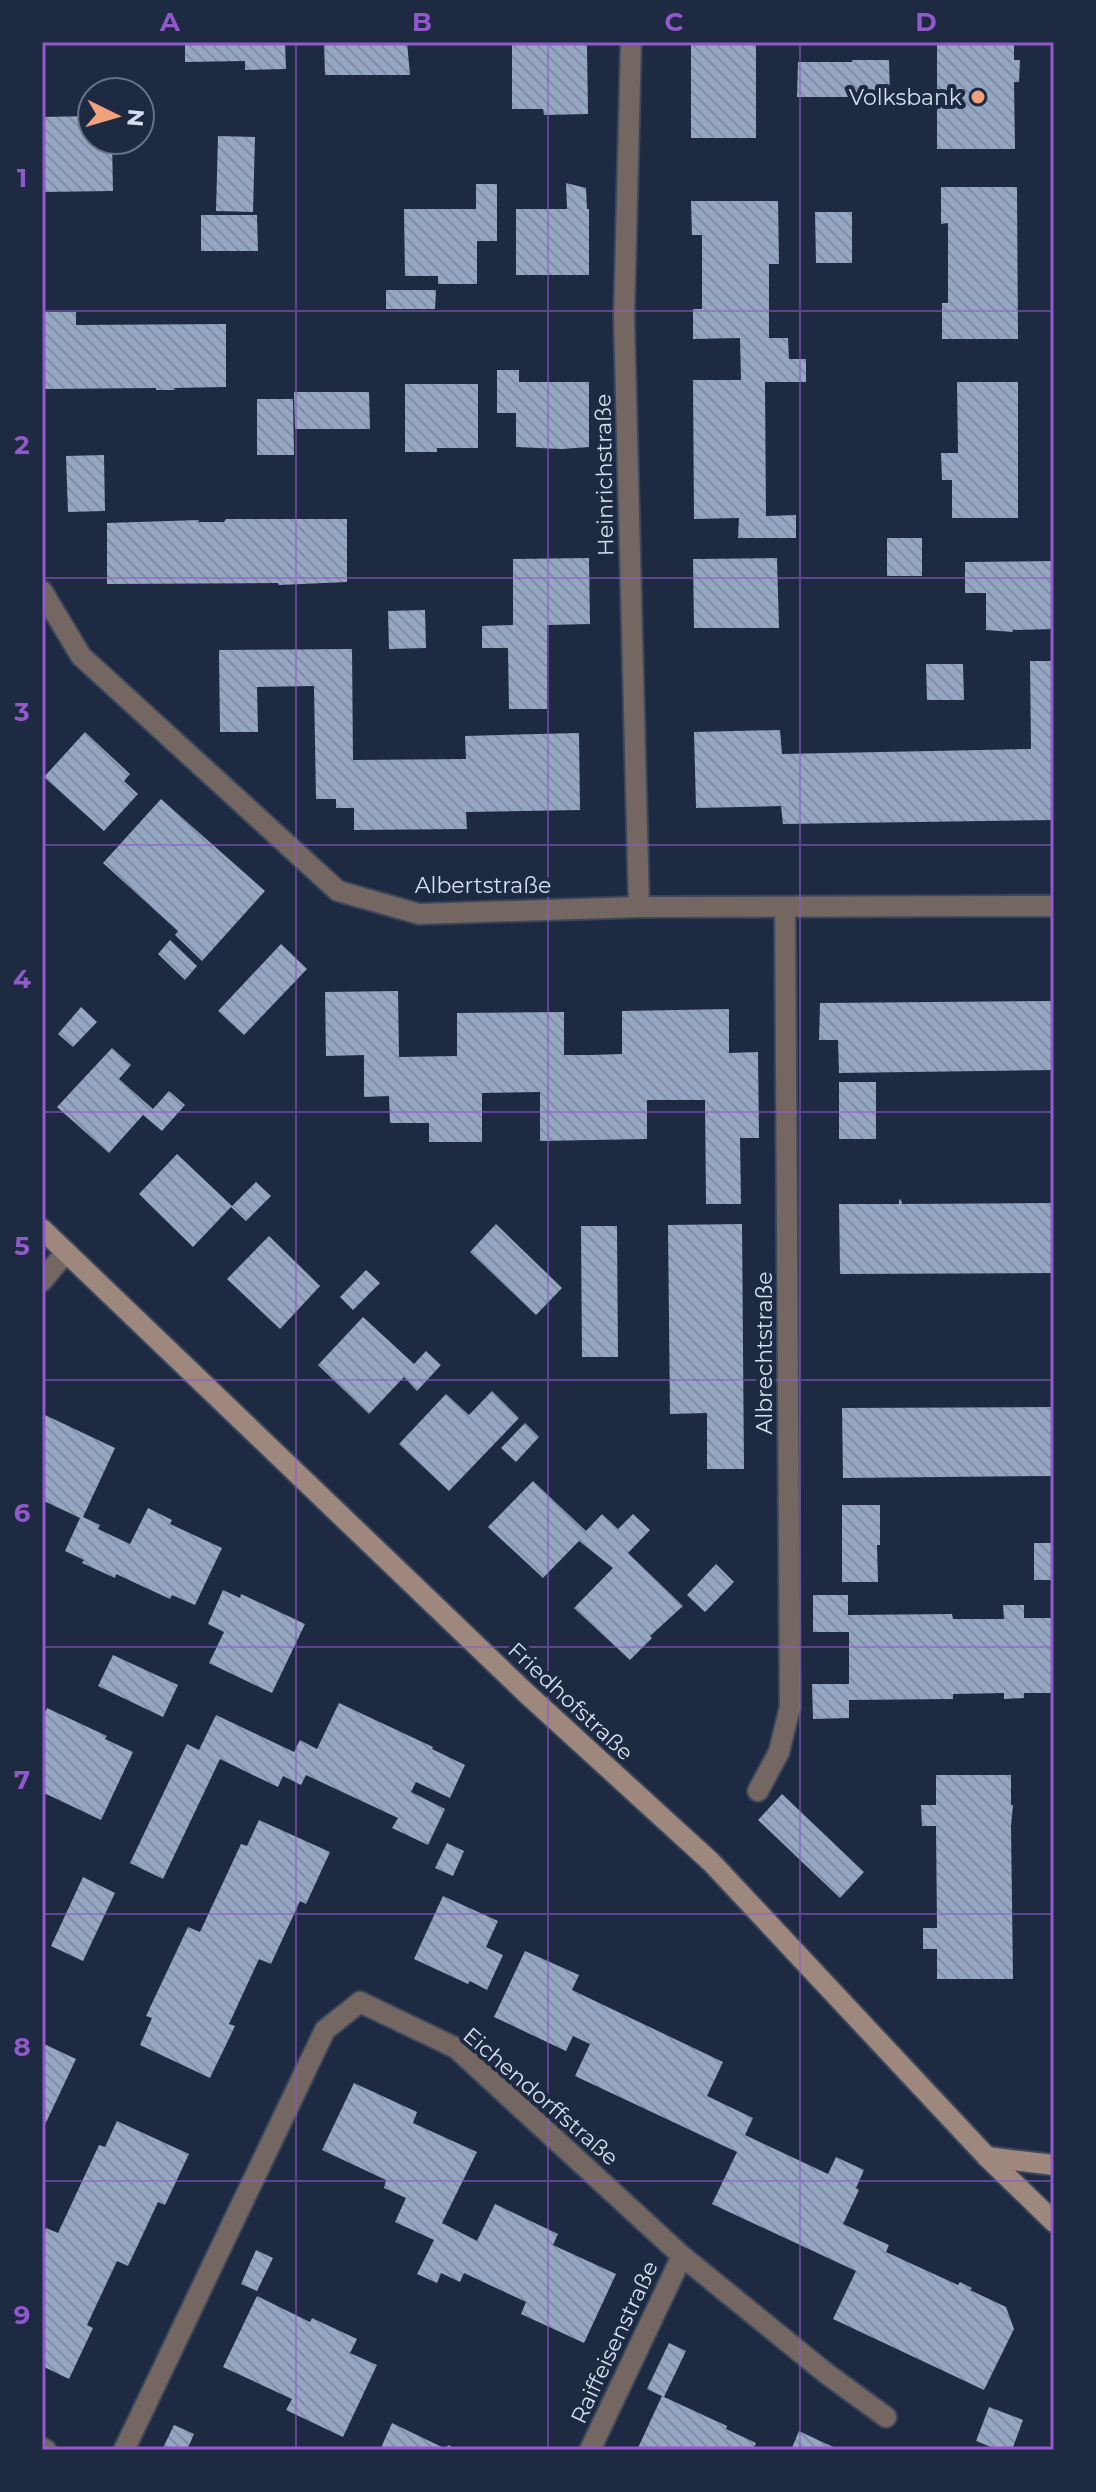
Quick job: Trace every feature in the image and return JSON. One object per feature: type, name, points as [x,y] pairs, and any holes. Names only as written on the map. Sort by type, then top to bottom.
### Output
[{"type":"main road","name":"Friedhofstraße","points":[[42,1229],[526,1693],[711,1862],[987,2157],[1054,2222]]},
{"type":"main road","points":[[987,2157],[1054,2165]]},
{"type":"street","name":"Heinrichstraße","points":[[631,42],[624,317],[639,907]]},
{"type":"street","name":"Albertstraße","points":[[42,591],[81,656],[338,891],[419,914],[639,907],[1054,906]]},
{"type":"street","name":"Albrechtstraße","points":[[758,1791],[779,1752],[790,1707],[785,907]]},
{"type":"street","points":[[42,1281],[66,1252]]},
{"type":"street","name":"Eichendorffstraße","points":[[124,2450],[325,2030],[360,2002],[456,2048],[682,2256],[827,2374],[886,2417]]},
{"type":"street","name":"Raiffeisenstraße","points":[[590,2450],[682,2256]]},
{"type":"building","points":[[185,42],[285,42],[286,69],[245,70],[245,61],[185,62]]},
{"type":"building","points":[[324,42],[407,42],[410,75],[325,75]]},
{"type":"building","points":[[512,42],[587,44],[588,114],[544,115],[543,109],[512,109]]},
{"type":"building","points":[[691,42],[756,42],[756,138],[691,138]]},
{"type":"building","points":[[937,42],[1014,42],[1014,60],[1020,60],[1019,82],[1014,82],[1015,149],[937,149]]},
{"type":"building","points":[[889,60],[890,97],[797,97],[798,62]]},
{"type":"building","points":[[76,116],[76,156],[112,156],[113,191],[42,192],[42,117]]},
{"type":"building","points":[[218,136],[255,137],[253,212],[216,211]]},
{"type":"building","points":[[566,183],[586,188],[589,275],[516,275],[516,209],[567,209]]},
{"type":"building","points":[[476,184],[497,184],[497,241],[477,241],[477,284],[438,284],[438,276],[405,276],[404,209],[476,209]]},
{"type":"building","points":[[941,187],[1017,187],[1018,339],[942,339],[942,303],[948,303],[948,223],[941,224]]},
{"type":"building","points":[[691,201],[778,201],[779,264],[769,264],[769,338],[788,338],[789,359],[806,359],[806,382],[765,382],[766,516],[796,515],[796,538],[738,538],[739,518],[694,519],[693,380],[741,380],[740,338],[693,339],[693,309],[702,309],[702,235],[692,235]]},
{"type":"building","points":[[815,212],[852,212],[852,263],[816,263]]},
{"type":"building","points":[[201,215],[257,215],[258,251],[201,251]]},
{"type":"building","points":[[386,290],[436,290],[435,309],[386,309]]},
{"type":"building","points":[[42,312],[76,312],[76,325],[226,324],[226,387],[175,390],[42,389]]},
{"type":"building","points":[[497,370],[519,370],[519,382],[589,382],[589,447],[516,447],[516,413],[497,413]]},
{"type":"building","points":[[957,382],[1018,382],[1018,518],[952,518],[952,480],[942,480],[941,453],[958,453]]},
{"type":"building","points":[[405,384],[478,384],[478,448],[405,452]]},
{"type":"building","points":[[294,392],[369,392],[370,429],[295,429]]},
{"type":"building","points":[[257,399],[293,399],[294,455],[257,455]]},
{"type":"building","points":[[104,455],[105,511],[68,512],[66,456]]},
{"type":"building","points":[[226,519],[347,519],[347,582],[279,585],[107,584],[107,523],[224,522]]},
{"type":"building","points":[[887,538],[922,538],[922,576],[887,576]]},
{"type":"building","points":[[589,558],[590,624],[547,625],[547,709],[509,709],[508,648],[482,648],[482,626],[513,625],[513,559]]},
{"type":"building","points":[[777,558],[779,628],[694,628],[693,559]]},
{"type":"building","points":[[1054,561],[1054,629],[986,630],[986,593],[965,593],[965,562]]},
{"type":"building","points":[[425,610],[426,648],[389,649],[388,611]]},
{"type":"building","points":[[352,649],[353,760],[466,759],[465,736],[579,733],[580,810],[466,812],[467,829],[354,830],[354,808],[336,808],[336,799],[316,799],[314,686],[257,687],[258,732],[220,732],[219,650]]},
{"type":"building","points":[[1030,661],[1054,661],[1054,820],[783,824],[781,806],[696,808],[694,732],[780,730],[782,754],[1031,749]]},
{"type":"building","points":[[926,664],[963,664],[964,700],[927,700]]},
{"type":"building","points":[[85,732],[130,774],[124,781],[138,794],[104,831],[44,777]]},
{"type":"building","points":[[161,799],[265,891],[202,961],[175,935],[178,931],[103,863]]},
{"type":"building","points":[[170,940],[197,966],[185,980],[158,954]]},
{"type":"building","points":[[281,944],[307,969],[244,1035],[218,1011]]},
{"type":"building","points":[[398,991],[399,1057],[457,1056],[457,1013],[564,1012],[564,1055],[591,1055],[622,1054],[622,1011],[729,1009],[729,1053],[758,1052],[759,1138],[740,1138],[741,1204],[706,1204],[705,1100],[647,1100],[647,1139],[540,1141],[540,1092],[482,1093],[482,1142],[429,1142],[429,1123],[390,1123],[389,1096],[364,1097],[364,1055],[326,1056],[325,992]]},
{"type":"building","points":[[1054,1001],[1054,1070],[839,1073],[838,1040],[819,1040],[820,1003]]},
{"type":"building","points":[[81,1007],[97,1022],[73,1047],[58,1034]]},
{"type":"building","points":[[112,1048],[131,1065],[119,1079],[153,1109],[169,1091],[185,1105],[162,1131],[143,1115],[109,1153],[57,1107]]},
{"type":"building","points":[[839,1082],[876,1082],[876,1139],[839,1139]]},
{"type":"building","points":[[177,1154],[232,1206],[256,1182],[271,1196],[246,1221],[231,1207],[193,1247],[139,1194]]},
{"type":"building","points":[[901,1199],[902,1204],[1054,1203],[1054,1273],[840,1274],[839,1204],[899,1204]]},
{"type":"building","points":[[496,1224],[562,1288],[536,1315],[470,1252]]},
{"type":"building","points":[[742,1224],[744,1469],[707,1469],[707,1413],[670,1414],[668,1225]]},
{"type":"building","points":[[581,1226],[617,1226],[618,1357],[582,1357]]},
{"type":"building","points":[[269,1236],[320,1286],[280,1329],[227,1279]]},
{"type":"building","points":[[366,1270],[380,1283],[353,1310],[340,1297]]},
{"type":"building","points":[[363,1317],[414,1364],[426,1351],[441,1365],[417,1391],[404,1377],[369,1414],[318,1365]]},
{"type":"building","points":[[492,1391],[519,1418],[449,1491],[399,1444],[446,1394],[469,1415]]},
{"type":"building","points":[[1054,1407],[1054,1476],[843,1478],[842,1408]]},
{"type":"building","points":[[45,1415],[115,1448],[83,1517],[100,1525],[98,1529],[130,1544],[148,1508],[172,1520],[170,1524],[222,1548],[195,1605],[172,1595],[170,1599],[116,1574],[115,1578],[82,1563],[84,1560],[65,1551],[80,1518],[42,1500],[42,1422]]},
{"type":"building","points":[[525,1423],[539,1437],[516,1462],[501,1448]]},
{"type":"building","points":[[533,1481],[586,1531],[602,1514],[618,1529],[633,1514],[650,1530],[628,1553],[683,1606],[650,1636],[652,1638],[630,1660],[574,1608],[613,1568],[579,1541],[543,1578],[488,1527]]},
{"type":"building","points":[[842,1505],[880,1505],[878,1582],[842,1582]]},
{"type":"building","points":[[1034,1543],[1054,1543],[1054,1580],[1034,1580]]},
{"type":"building","points":[[716,1564],[734,1582],[705,1612],[687,1595]]},
{"type":"building","points":[[223,1590],[240,1598],[241,1594],[305,1624],[272,1693],[209,1663],[224,1632],[208,1624]]},
{"type":"building","points":[[813,1595],[848,1595],[848,1615],[952,1614],[953,1619],[1004,1619],[1003,1605],[1024,1605],[1024,1618],[1054,1618],[1054,1693],[1024,1693],[1024,1698],[1004,1699],[1004,1693],[953,1694],[953,1699],[849,1700],[849,1718],[813,1719],[812,1684],[849,1684],[849,1632],[813,1632]]},
{"type":"building","points":[[113,1655],[178,1685],[163,1717],[98,1686]]},
{"type":"building","points":[[339,1703],[465,1765],[450,1798],[416,1782],[411,1792],[445,1809],[428,1845],[392,1828],[398,1818],[306,1775],[301,1785],[283,1776],[278,1787],[220,1759],[163,1879],[130,1863],[187,1744],[199,1750],[216,1715],[294,1752],[300,1740],[317,1749]]},
{"type":"building","points":[[47,1708],[107,1736],[105,1739],[133,1752],[101,1820],[42,1792],[42,1709],[46,1711]]},
{"type":"building","points":[[936,1775],[1011,1775],[1013,1979],[937,1979],[937,1949],[923,1949],[923,1928],[937,1928],[936,1826],[922,1826],[921,1805],[936,1805]]},
{"type":"building","points":[[782,1794],[864,1872],[840,1898],[758,1820]]},
{"type":"building","points":[[259,1820],[330,1852],[306,1904],[300,1901],[271,1964],[259,1959],[229,2024],[235,2026],[210,2078],[140,2045],[152,2018],[146,2016],[188,1927],[200,1932],[241,1844],[247,1846]]},
{"type":"building","points":[[447,1843],[464,1851],[453,1876],[435,1868]]},
{"type":"building","points":[[83,1877],[115,1893],[83,1961],[51,1946]]},
{"type":"building","points":[[443,1896],[498,1921],[486,1947],[503,1955],[487,1990],[414,1959]]},
{"type":"building","points":[[525,1951],[579,1975],[572,1990],[723,2062],[707,2096],[753,2118],[745,2135],[828,2174],[836,2157],[864,2170],[856,2188],[859,2190],[843,2224],[889,2245],[886,2252],[958,2285],[960,2282],[1006,2307],[1014,2329],[984,2390],[833,2319],[856,2271],[712,2204],[737,2152],[575,2076],[590,2044],[573,2036],[566,2051],[494,2017]]},
{"type":"building","points":[[44,2044],[76,2059],[42,2131],[42,2048]]},
{"type":"building","points":[[354,2083],[417,2112],[413,2123],[477,2152],[442,2223],[477,2241],[495,2204],[558,2234],[553,2245],[616,2274],[584,2343],[521,2314],[526,2302],[464,2273],[460,2282],[441,2273],[437,2283],[417,2274],[434,2240],[395,2222],[406,2198],[384,2188],[386,2180],[322,2150]]},
{"type":"building","points":[[117,2121],[189,2154],[165,2205],[158,2202],[128,2266],[117,2261],[87,2325],[93,2328],[69,2379],[42,2366],[42,2237],[46,2228],[58,2233],[99,2145],[105,2147]]},
{"type":"building","points":[[256,2250],[273,2258],[257,2291],[241,2284]]},
{"type":"building","points":[[257,2296],[310,2322],[312,2318],[357,2339],[350,2353],[377,2365],[343,2437],[286,2410],[292,2399],[223,2367]]},
{"type":"building","points":[[669,2343],[686,2351],[664,2397],[647,2389]]},
{"type":"building","points":[[662,2396],[756,2443],[753,2450],[637,2450]]},
{"type":"building","points":[[989,2407],[1023,2420],[1012,2450],[999,2450],[976,2441]]},
{"type":"building","points":[[392,2423],[446,2449],[448,2445],[459,2450],[380,2450]]},
{"type":"building","points":[[174,2425],[194,2434],[187,2450],[162,2450]]},
{"type":"building","points":[[799,2431],[818,2440],[840,2450],[791,2450]]},
{"type":"place","name":"Volksbank","points":[[978,97]]}]
